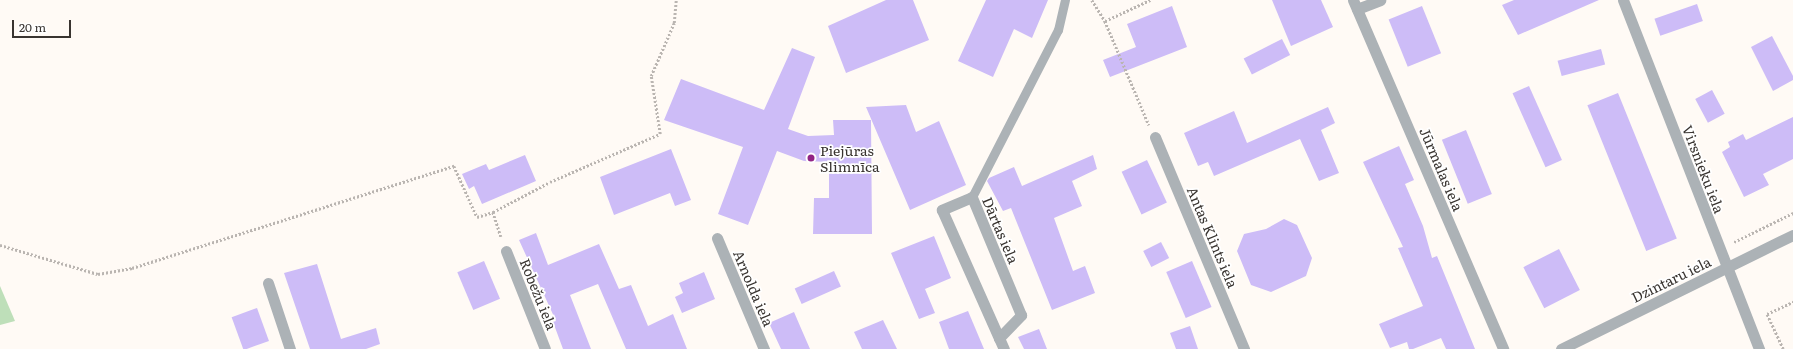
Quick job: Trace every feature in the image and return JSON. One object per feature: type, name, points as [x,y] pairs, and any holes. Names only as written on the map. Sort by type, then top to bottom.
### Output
[{"type":"street","points":[[1355,4],[1380,0]]},
{"type":"street","name":"Virsnieku iela","points":[[1623,0],[1726,268],[1759,349]]},
{"type":"street","name":"Jūrmalas iela","points":[[1355,4],[1503,349]]},
{"type":"street","name":"Antas Klints iela","points":[[1154,137],[1244,349]]},
{"type":"street","name":"Dārtas iela","points":[[999,338],[1021,314],[972,197],[942,210],[999,338],[1004,349]]},
{"type":"street","name":"Dzintaru iela","points":[[1561,349],[1793,235]]},
{"type":"street","name":"Arnolda iela","points":[[717,238],[764,349]]},
{"type":"street","name":"Robežu iela","points":[[506,251],[545,349]]},
{"type":"street","points":[[268,283],[290,349]]},
{"type":"lane","points":[[972,197],[1058,30],[1065,0]]},
{"type":"path","points":[[0,245],[98,274],[132,268],[454,166],[478,217],[493,212],[550,182],[660,134],[650,76],[674,23],[676,0]]},
{"type":"path","points":[[1092,0],[1105,21],[1154,137]]},
{"type":"path","points":[[1105,21],[1150,0]]},
{"type":"path","points":[[493,212],[506,251]]},
{"type":"path","points":[[1783,349],[1767,314],[1793,302]]},
{"type":"green space","points":[[0,286],[15,321],[0,325]]},
{"type":"building","points":[[886,0],[913,0],[929,40],[846,73],[828,26]]},
{"type":"building","points":[[986,0],[1048,0],[1032,38],[1014,29],[993,77],[958,61]]},
{"type":"building","points":[[1272,0],[1321,0],[1333,27],[1291,46]]},
{"type":"building","points":[[1514,0],[1599,0],[1518,35],[1502,5]]},
{"type":"building","points":[[1697,4],[1703,21],[1660,36],[1654,19]]},
{"type":"building","points":[[1172,6],[1187,47],[1110,77],[1103,60],[1136,47],[1127,24]]},
{"type":"building","points":[[1422,6],[1441,53],[1408,67],[1389,19]]},
{"type":"building","points":[[1772,36],[1793,76],[1793,80],[1773,91],[1751,47]]},
{"type":"building","points":[[1282,39],[1290,55],[1252,75],[1244,59]]},
{"type":"building","points":[[792,48],[815,57],[788,129],[808,136],[834,135],[833,120],[871,120],[872,234],[813,234],[814,198],[829,198],[829,162],[804,161],[777,151],[748,225],[718,214],[743,147],[664,120],[681,79],[764,110]]},
{"type":"building","points":[[1601,49],[1605,64],[1562,76],[1558,61]]},
{"type":"building","points":[[1529,86],[1562,160],[1546,167],[1513,93]]},
{"type":"building","points":[[1712,90],[1725,114],[1708,123],[1695,99]]},
{"type":"building","points":[[1618,93],[1677,239],[1646,251],[1587,105]]},
{"type":"building","points":[[906,105],[916,132],[939,121],[966,185],[910,210],[866,107]]},
{"type":"building","points":[[1328,107],[1335,123],[1321,130],[1339,173],[1319,181],[1300,139],[1214,176],[1208,162],[1198,166],[1184,133],[1234,111],[1247,143]]},
{"type":"building","points":[[1793,117],[1793,159],[1763,174],[1769,185],[1744,197],[1722,152],[1730,147],[1728,142],[1743,134],[1746,140]]},
{"type":"building","points":[[1466,130],[1492,194],[1468,204],[1442,140]]},
{"type":"building","points":[[1399,146],[1414,180],[1405,184],[1423,226],[1432,258],[1437,256],[1475,349],[1446,349],[1441,338],[1413,349],[1409,349],[1407,342],[1390,348],[1379,324],[1423,306],[1398,248],[1403,247],[1363,162]]},
{"type":"building","points":[[671,149],[691,200],[675,206],[670,193],[614,215],[600,177]]},
{"type":"building","points":[[525,155],[536,181],[482,204],[474,186],[469,189],[462,174],[486,164],[489,170]]},
{"type":"building","points":[[1093,155],[1097,169],[1072,181],[1082,206],[1054,218],[1073,271],[1085,266],[1095,293],[1052,310],[1011,208],[1003,211],[987,181],[989,178],[1014,167],[1022,186]]},
{"type":"building","points":[[1147,160],[1167,203],[1141,214],[1122,172]]},
{"type":"building","points":[[1284,219],[1297,225],[1312,258],[1306,276],[1271,292],[1251,285],[1237,251],[1244,234],[1266,229]]},
{"type":"building","points":[[536,233],[548,265],[599,244],[619,289],[631,285],[648,326],[673,314],[687,349],[626,349],[598,284],[570,295],[591,349],[563,349],[553,322],[556,321],[519,240]]},
{"type":"building","points":[[934,236],[951,278],[925,289],[935,313],[919,319],[891,253]]},
{"type":"building","points":[[1161,242],[1169,258],[1151,267],[1143,251]]},
{"type":"building","points":[[1559,249],[1580,290],[1544,308],[1523,267]]},
{"type":"building","points":[[484,261],[500,299],[473,310],[457,272]]},
{"type":"building","points":[[1192,261],[1212,307],[1186,318],[1166,272]]},
{"type":"building","points":[[317,264],[341,339],[376,328],[380,344],[366,349],[310,349],[284,273]]},
{"type":"building","points":[[834,271],[841,287],[802,304],[795,288]]},
{"type":"building","points":[[704,272],[715,299],[682,313],[675,297],[683,293],[679,283]]},
{"type":"building","points":[[257,308],[269,341],[243,349],[232,317]]},
{"type":"building","points":[[968,311],[984,349],[949,349],[939,322]]},
{"type":"building","points":[[794,312],[810,349],[781,349],[769,323]]},
{"type":"building","points":[[883,320],[897,349],[862,349],[854,332]]},
{"type":"building","points":[[1190,326],[1198,349],[1176,349],[1170,333]]},
{"type":"building","points":[[1039,329],[1047,349],[1024,349],[1018,337]]},
{"type":"place","name":"Piejūras Slimnīca","points":[[811,158]]}]
